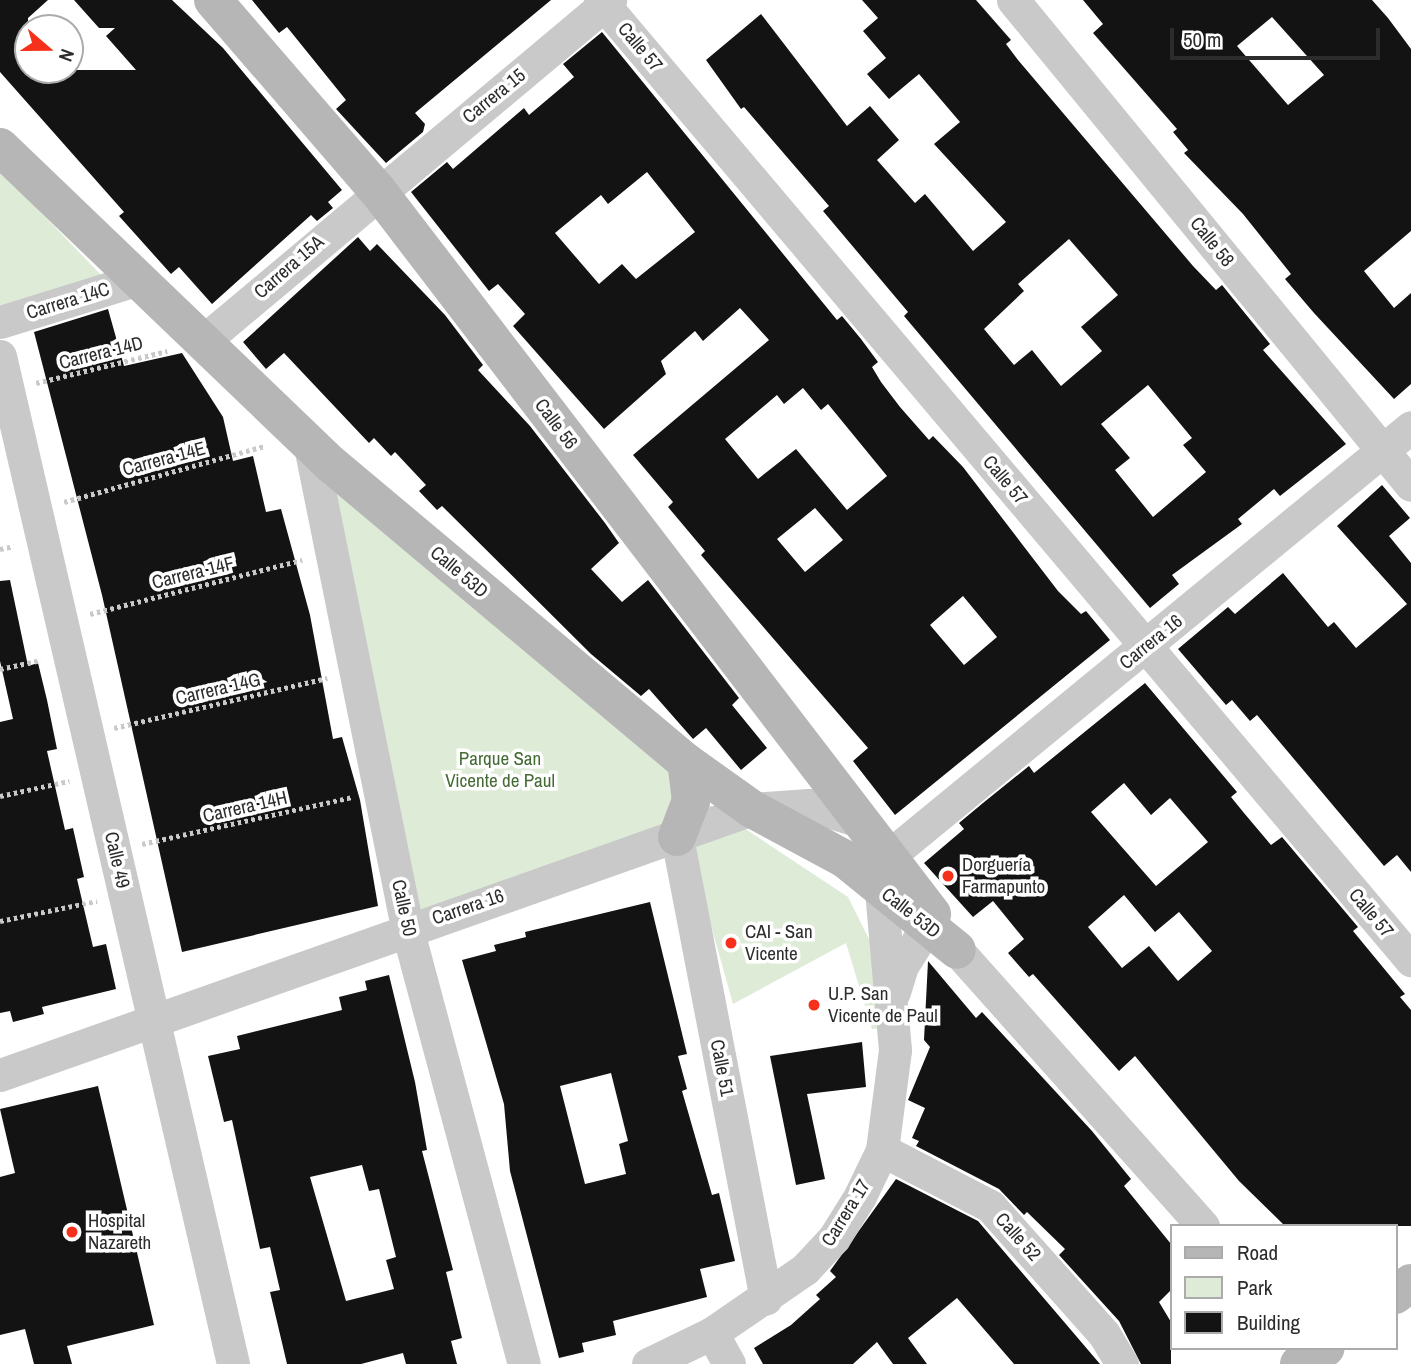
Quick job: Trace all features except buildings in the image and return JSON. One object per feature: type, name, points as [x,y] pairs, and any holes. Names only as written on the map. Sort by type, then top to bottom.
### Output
[{"type":"street","name":"Calle 56","points":[[214,0],[378,191],[862,822],[886,873]]},
{"type":"street","name":"Calle 58","points":[[1013,0],[1411,485]]},
{"type":"street","name":"Carrera 15","points":[[378,191],[605,2]]},
{"type":"street","name":"Calle 57","points":[[605,2],[1411,960]]},
{"type":"street","name":"Calle 53D","points":[[0,147],[305,441],[686,762],[752,809],[845,859],[886,873],[1201,1224]]},
{"type":"street","name":"Carrera 15A","points":[[201,343],[378,191]]},
{"type":"street","name":"Carrera 14C","points":[[0,322],[136,280]]},
{"type":"street","name":"Calle 49","points":[[0,356],[233,1364]]},
{"type":"street","name":"Carrera 16","points":[[886,873],[1146,647],[1411,427]]},
{"type":"street","name":"Calle 50","points":[[305,441],[381,791],[407,928],[524,1364]]},
{"type":"street","points":[[677,837],[691,801],[686,762]]},
{"type":"street","name":"Carrera 16","points":[[0,1075],[407,928],[752,809],[808,805],[862,822]]},
{"type":"street","name":"Calle 51","points":[[677,837],[766,1298]]},
{"type":"street","name":"Calle 53D","points":[[886,873],[928,926],[957,950]]},
{"type":"street","name":"Carrera 17","points":[[648,1364],[712,1333],[766,1298],[834,1238],[881,1150],[895,1050],[886,873]]},
{"type":"street","name":"Carrera 17","points":[[891,1012],[902,966],[928,926]]},
{"type":"street","name":"Calle 52","points":[[881,1150],[990,1206],[1104,1334],[1122,1364]]},
{"type":"street","points":[[712,1333],[729,1364]]},
{"type":"path","name":"Carrera 14D","points":[[8,390],[201,343]]},
{"type":"path","name":"Carrera 14E","points":[[36,509],[305,441]]},
{"type":"path","name":"Carrera 14F","points":[[62,621],[330,553]]},
{"type":"path","points":[[0,670],[69,654]]},
{"type":"path","name":"Carrera 14G","points":[[88,734],[355,672]]},
{"type":"path","points":[[0,796],[97,775]]},
{"type":"path","name":"Carrera 14H","points":[[115,850],[381,791]]},
{"type":"path","points":[[0,920],[125,895]]},
{"type":"green space","points":[[2,172],[103,277],[0,312]]},
{"type":"green space","name":"Parque San Vicente de Paul","points":[[312,449],[711,806],[848,897],[874,949],[884,1028],[872,1029],[846,943],[733,1004],[690,851],[416,919]]},
{"type":"place","name":"Dorguería Farmapunto","points":[[948,876]]},
{"type":"place","name":"CAI - San Vicente","points":[[731,943]]},
{"type":"place","name":"U.P. San Vicente de Paul","points":[[814,1005]]},
{"type":"place","name":"Hospital Nazareth","points":[[72,1232]]}]
